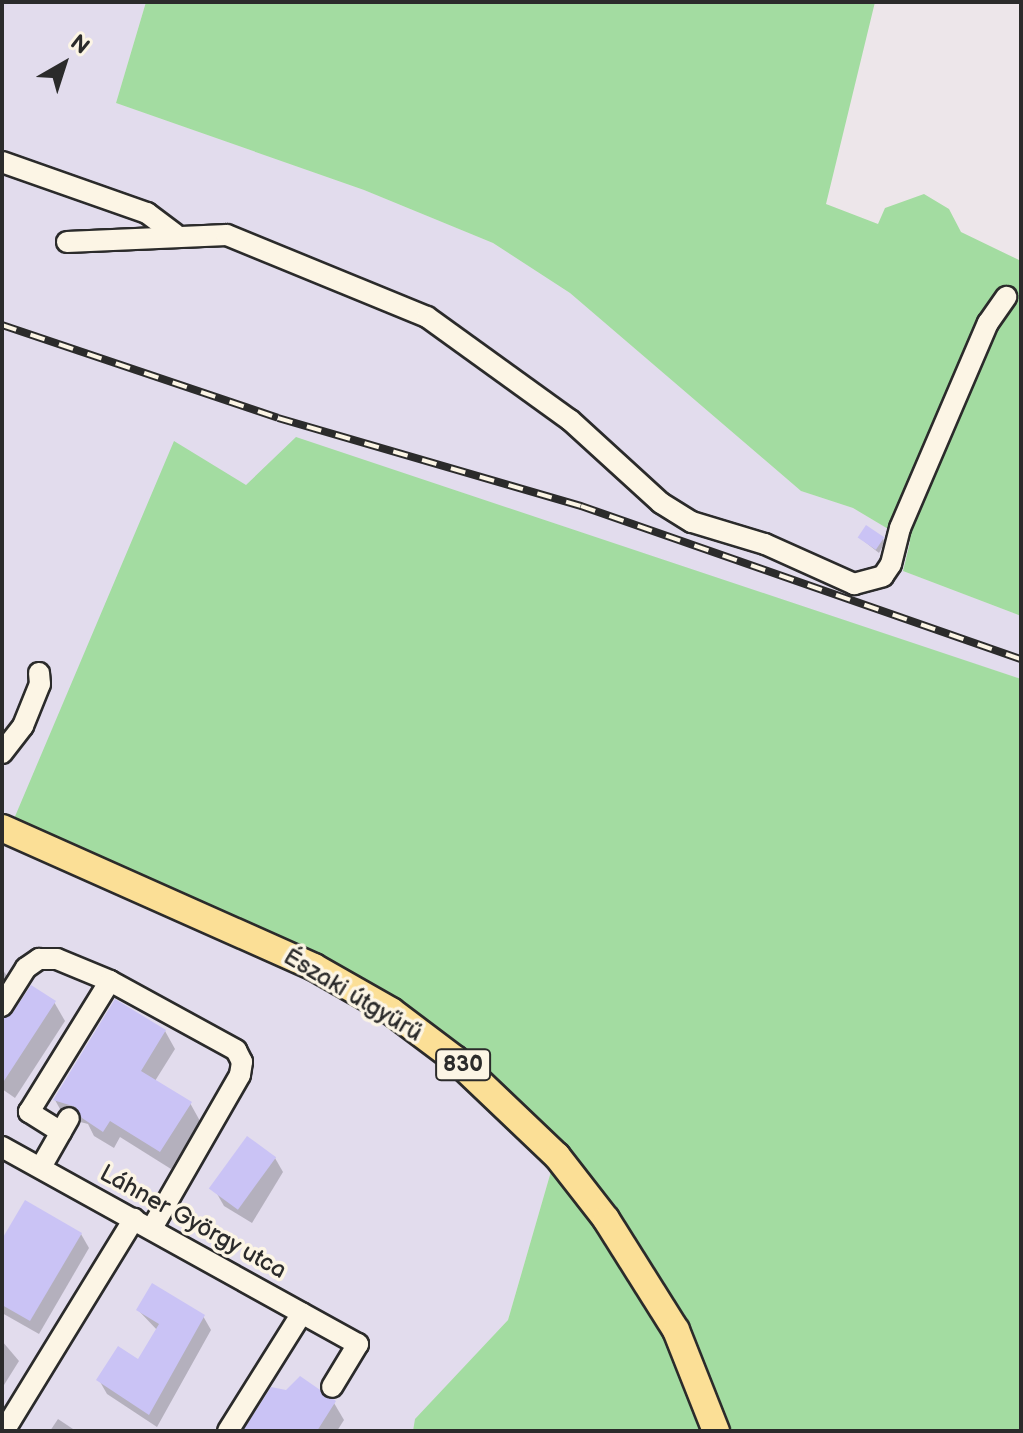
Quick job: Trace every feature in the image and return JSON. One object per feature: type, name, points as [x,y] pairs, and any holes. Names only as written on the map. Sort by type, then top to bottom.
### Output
[{"type":"main road","name":"Északi útgyűrű","points":[[2,828],[314,967],[391,1011],[465,1067],[557,1156],[606,1219],[676,1330],[716,1431]]},
{"type":"street","points":[[2,162],[147,213],[175,234]]},
{"type":"street","points":[[67,242],[175,234],[227,235],[427,317],[570,420],[661,503],[692,522],[765,544],[854,584],[883,576],[891,564],[900,528],[975,352],[1006,297]]},
{"type":"street","points":[[2,753],[23,726],[40,684],[39,673]]},
{"type":"street","points":[[2,1006],[26,968],[39,959],[57,959],[110,981],[228,1043],[242,1062],[240,1075],[4,1428]]},
{"type":"street","points":[[41,1167],[65,1125],[29,1112],[110,981]]},
{"type":"street","name":"Láhner György utca","points":[[2,1147],[358,1344],[332,1387]]},
{"type":"street","points":[[228,1431],[302,1313]]},
{"type":"shaded area","points":[[2,2],[146,2],[116,103],[364,190],[493,243],[570,293],[801,491],[853,508],[910,542],[903,571],[1021,616],[1021,679],[912,644],[389,1014],[554,1161],[508,1320],[416,1419],[413,1431],[2,1431]]},
{"type":"green space","points":[[146,2],[875,2],[826,204],[878,224],[885,208],[924,194],[949,209],[961,232],[1021,261],[1021,616],[903,571],[910,542],[853,508],[801,491],[570,293],[493,243],[364,190],[116,103]]},
{"type":"green space","points":[[296,437],[1021,679],[1021,1431],[413,1431],[415,1419],[508,1320],[554,1161],[389,1014],[8,833],[174,441],[246,485]]},
{"type":"building","points":[[866,525],[884,537],[876,550],[858,537]]},
{"type":"building","points":[[31,985],[56,1001],[2,1084],[2,1019],[12,1014]]},
{"type":"building","points":[[115,999],[166,1030],[141,1071],[192,1102],[160,1152],[110,1121],[103,1132],[82,1118],[76,1107],[53,1100]]},
{"type":"building","points":[[247,1136],[276,1157],[238,1210],[209,1189]]},
{"type":"building","points":[[25,1200],[82,1233],[30,1321],[2,1305],[2,1239]]},
{"type":"building","points":[[152,1283],[205,1315],[149,1415],[96,1380],[118,1346],[138,1359],[159,1324],[136,1310]]},
{"type":"building","points":[[300,1376],[336,1401],[317,1431],[243,1431],[271,1387],[286,1390]]},
{"type":"railway","points":[[2,325],[278,418],[581,506],[1021,659]]}]
